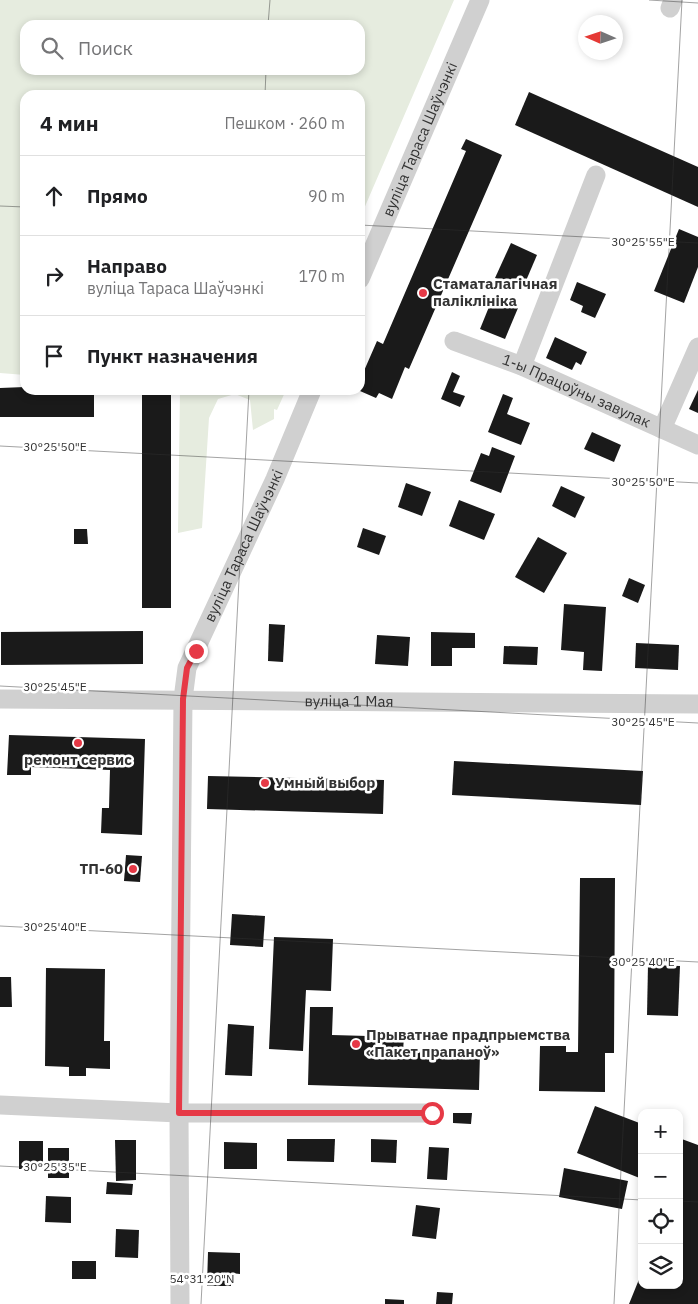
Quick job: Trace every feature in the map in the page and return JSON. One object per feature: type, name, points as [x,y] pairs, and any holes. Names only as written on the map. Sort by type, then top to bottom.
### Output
[{"type":"street","name":"вуліца Тараса Шаўчэнкі","points":[[365,267],[480,0]]},
{"type":"street","points":[[522,366],[596,174]]},
{"type":"street","name":"1-ы Працоўны завулак","points":[[454,341],[522,366],[698,444]]},
{"type":"street","points":[[662,429],[698,346]]},
{"type":"street","name":"вуліца Тараса Шаўчэнкі","points":[[180,1304],[179,1113],[183,699],[187,668],[275,480],[310,395]]},
{"type":"street","name":"вуліца 1 Мая","points":[[0,699],[698,704]]},
{"type":"street","points":[[0,1105],[179,1113],[432,1113]]},
{"type":"shaded area","points":[[0,0],[454,0],[365,206],[365,90],[20,90],[20,375],[0,373]]},
{"type":"shaded area","points":[[180,395],[232,395],[218,399],[209,418],[202,528],[178,533]]},
{"type":"shaded area","points":[[238,395],[284,395],[277,410],[274,409],[274,419],[253,430],[250,400]]},
{"type":"building","points":[[529,92],[698,167],[698,207],[515,125]]},
{"type":"building","name":"Стаматалагічная паліклініка","points":[[466,139],[502,155],[409,369],[405,367],[392,399],[379,393],[376,398],[365,393],[365,369],[377,341],[383,344],[466,151],[461,149]]},
{"type":"building","points":[[679,229],[698,237],[698,267],[684,303],[654,291]]},
{"type":"building","points":[[511,243],[537,255],[522,290],[495,278]]},
{"type":"building","points":[[577,282],[606,294],[595,318],[581,312],[583,306],[570,300]]},
{"type":"building","points":[[493,297],[518,308],[505,339],[480,329]]},
{"type":"building","points":[[555,337],[587,352],[581,365],[576,362],[572,370],[546,358]]},
{"type":"building","points":[[452,372],[460,376],[453,392],[465,396],[460,407],[441,399]]},
{"type":"building","points":[[20,387],[20,395],[94,395],[94,417],[0,417],[0,388]]},
{"type":"building","points":[[698,390],[698,413],[689,409]]},
{"type":"building","points":[[503,394],[513,398],[507,414],[530,423],[521,445],[488,432]]},
{"type":"building","points":[[142,395],[171,395],[171,608],[142,608]]},
{"type":"building","points":[[592,432],[621,445],[614,462],[584,449]]},
{"type":"building","points":[[492,447],[515,456],[501,493],[470,481],[481,453],[489,456]]},
{"type":"building","points":[[406,483],[431,492],[422,516],[398,507]]},
{"type":"building","points":[[561,486],[585,497],[575,518],[552,506]]},
{"type":"building","points":[[459,500],[495,514],[484,540],[449,526]]},
{"type":"building","points":[[363,528],[386,536],[379,555],[357,547]]},
{"type":"building","points":[[74,529],[87,529],[88,544],[74,544]]},
{"type":"building","points":[[538,537],[567,553],[544,593],[515,577]]},
{"type":"building","points":[[629,578],[645,585],[638,603],[622,596]]},
{"type":"building","points":[[564,604],[606,607],[602,671],[583,670],[584,652],[561,650]]},
{"type":"building","points":[[269,624],[285,625],[283,662],[268,661]]},
{"type":"building","points":[[143,631],[143,664],[1,665],[1,632]]},
{"type":"building","points":[[431,632],[475,633],[475,648],[452,648],[452,666],[431,666]]},
{"type":"building","points":[[377,635],[410,637],[408,666],[375,664]]},
{"type":"building","points":[[636,643],[679,645],[678,670],[635,668]]},
{"type":"building","points":[[504,646],[538,647],[537,665],[503,664]]},
{"type":"building","points":[[9,735],[145,739],[142,835],[101,833],[102,808],[109,808],[110,770],[31,767],[31,775],[7,775]]},
{"type":"building","points":[[454,761],[643,771],[641,805],[452,795]]},
{"type":"building","points":[[208,776],[384,780],[383,814],[207,809]]},
{"type":"building","name":"ТП-60","points":[[126,855],[142,856],[140,882],[124,881]]},
{"type":"building","points":[[580,878],[615,878],[614,1053],[605,1053],[605,1092],[539,1091],[540,1046],[566,1046],[566,1052],[578,1052]]},
{"type":"building","points":[[232,914],[265,916],[263,947],[230,945]]},
{"type":"building","points":[[274,937],[333,939],[331,991],[306,990],[303,1051],[269,1049]]},
{"type":"building","points":[[648,965],[680,966],[678,1016],[647,1015]]},
{"type":"building","points":[[46,968],[105,969],[104,1041],[110,1041],[110,1069],[86,1068],[86,1076],[69,1076],[69,1067],[45,1066]]},
{"type":"building","points":[[0,977],[11,977],[12,1007],[0,1007]]},
{"type":"building","name":"Прыватнае прадпрыемства «Пакет прапаноў»","points":[[310,1007],[333,1007],[332,1035],[404,1037],[403,1051],[480,1053],[479,1090],[308,1085]]},
{"type":"building","points":[[228,1024],[254,1026],[252,1076],[225,1075]]},
{"type":"building","points":[[595,1106],[638,1122],[638,1177],[577,1153]]},
{"type":"building","points":[[453,1113],[472,1113],[471,1124],[453,1123]]},
{"type":"building","points":[[287,1139],[335,1139],[334,1162],[287,1161]]},
{"type":"building","points":[[371,1139],[397,1140],[396,1163],[371,1162]]},
{"type":"building","points":[[683,1139],[698,1145],[698,1304],[629,1304],[638,1282],[638,1289],[683,1289]]},
{"type":"building","points":[[115,1140],[136,1140],[136,1180],[116,1181]]},
{"type":"building","points":[[19,1141],[43,1141],[43,1169],[19,1169]]},
{"type":"building","points":[[224,1142],[257,1143],[257,1169],[224,1169]]},
{"type":"building","points":[[429,1147],[449,1148],[447,1180],[427,1179]]},
{"type":"building","points":[[48,1148],[69,1148],[69,1178],[48,1178]]},
{"type":"building","points":[[564,1168],[628,1181],[622,1209],[559,1197]]},
{"type":"building","points":[[107,1182],[133,1184],[132,1195],[106,1194]]},
{"type":"building","points":[[46,1196],[71,1197],[71,1223],[45,1222]]},
{"type":"building","points":[[416,1205],[440,1208],[436,1239],[412,1236]]},
{"type":"building","points":[[116,1229],[139,1230],[138,1258],[115,1257]]},
{"type":"building","points":[[208,1252],[240,1253],[240,1274],[231,1273],[231,1286],[207,1286]]},
{"type":"building","points":[[72,1261],[96,1261],[96,1279],[72,1279]]},
{"type":"building","points":[[437,1292],[453,1293],[452,1304],[436,1304]]},
{"type":"building","points":[[385,1299],[404,1300],[404,1304],[385,1304]]},
{"type":"place","name":"Стаматалагічная паліклініка","points":[[423,293]]},
{"type":"place","name":"ремонт сервис","points":[[78,743]]},
{"type":"place","name":"Умный выбор","points":[[265,783]]},
{"type":"place","name":"ТП-60","points":[[133,869]]},
{"type":"place","name":"Прыватнае прадпрыемства «Пакет прапаноў»","points":[[356,1044]]},
{"type":"route","points":[[196,651],[187,668],[183,699],[179,1113],[432,1113]]}]
